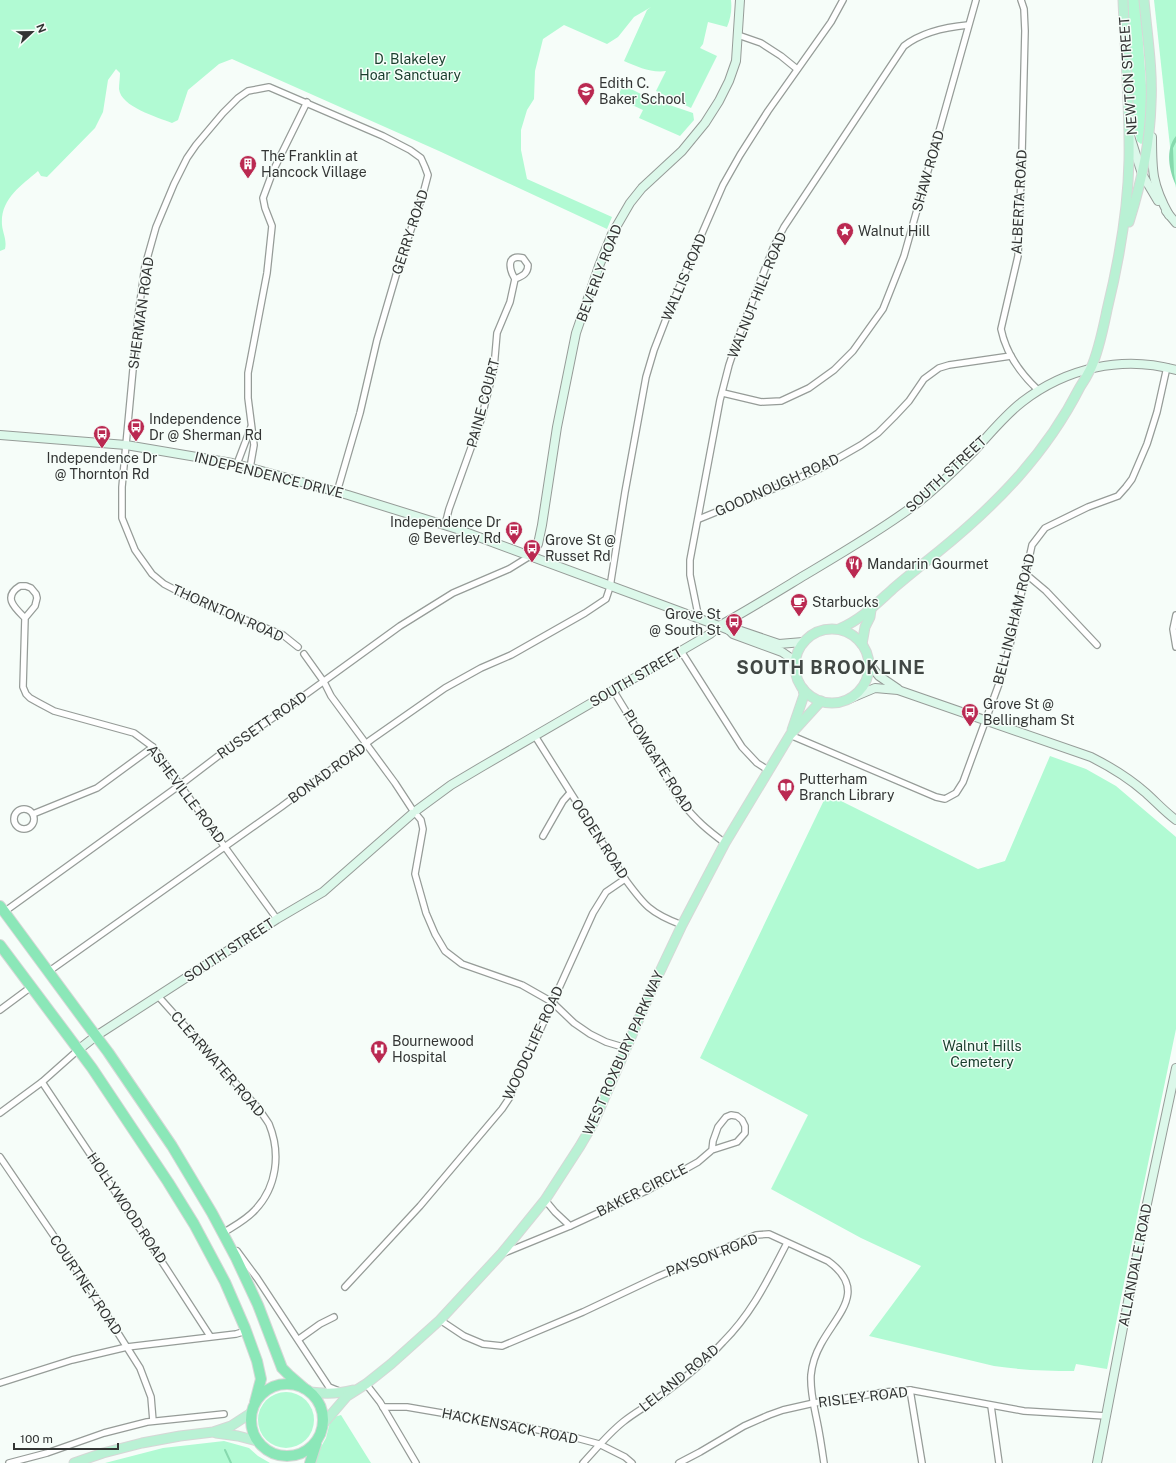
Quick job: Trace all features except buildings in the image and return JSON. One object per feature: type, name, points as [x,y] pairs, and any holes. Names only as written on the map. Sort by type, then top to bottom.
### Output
[{"type":"highway","points":[[2,909],[108,1052],[159,1126],[223,1233],[253,1293],[282,1368],[316,1398],[321,1408],[323,1424],[320,1437],[312,1454],[310,1463]]},
{"type":"highway","points":[[0,945],[78,1050],[154,1160],[191,1219],[222,1276],[246,1330],[261,1374],[261,1384],[251,1413],[252,1428],[257,1441],[281,1463]]},
{"type":"highway","points":[[255,1402],[266,1390],[277,1385],[289,1384],[307,1390]]},
{"type":"highway","points":[[269,1452],[285,1457],[298,1455],[312,1447],[320,1437]]},
{"type":"main road","name":"NEWTON STREET","points":[[1123,0],[1130,134]]},
{"type":"main road","points":[[839,629],[852,635],[862,644],[866,651],[869,664],[868,675],[857,693],[849,699],[835,702],[821,701],[808,694],[798,681],[795,671],[795,661],[799,648],[803,642],[810,635],[819,631],[839,629],[854,623],[864,613],[871,610],[896,586],[967,528],[1005,493],[1036,456],[1062,420],[1091,368],[1104,324],[1121,248],[1142,174],[1149,131],[1151,104],[1144,0]]},
{"type":"main road","points":[[1121,248],[1128,199],[1130,134]]},
{"type":"main road","points":[[862,644],[871,610]]},
{"type":"main road","name":"WEST ROXBURY PARKWAY","points":[[790,735],[804,695],[803,689]]},
{"type":"main road","name":"WEST ROXBURY PARKWAY","points":[[323,1424],[342,1401],[391,1364],[440,1320],[502,1254],[545,1200],[594,1122],[655,982],[682,925],[725,843],[790,735],[821,701]]},
{"type":"main road","name":"WEST ROXBURY PARKWAY","points":[[307,1390],[328,1394],[343,1392],[363,1386]]},
{"type":"main road","points":[[74,1463],[103,1453],[142,1443],[213,1432],[231,1426],[251,1413]]},
{"type":"main road","points":[[213,1432],[257,1441]]},
{"type":"street","name":"BEVERLY ROAD","points":[[530,556],[538,544],[542,525],[557,427],[576,333],[599,266],[612,234],[630,203],[642,188],[682,151],[705,123],[719,101],[729,81],[736,61],[740,0]]},
{"type":"street","name":"WALLIS ROAD","points":[[610,586],[646,377],[654,350],[723,185],[768,111],[831,22],[843,0]]},
{"type":"street","name":"SHAW ROAD","points":[[722,393],[761,402],[781,401],[809,388],[834,370],[853,351],[883,309],[904,256],[976,0]]},
{"type":"street","name":"ALBERTA ROAD","points":[[1021,0],[1024,9],[1025,31],[1018,256],[1001,329],[1004,341],[1019,370],[1038,390]]},
{"type":"street","name":"WALNUT HILL ROAD","points":[[699,619],[690,575],[690,560],[722,393],[728,365],[774,246],[784,227],[898,53],[911,41],[923,35],[940,29],[968,25]]},
{"type":"street","points":[[738,35],[761,43],[798,69]]},
{"type":"street","name":"GERRY ROAD","points":[[246,92],[268,87],[307,102],[383,136],[410,150],[421,158],[428,175],[424,194],[399,264],[377,340],[360,413],[337,492]]},
{"type":"street","name":"SHERMAN ROAD","points":[[126,445],[141,288],[146,260],[156,227],[174,184],[193,150],[223,113],[246,92]]},
{"type":"street","points":[[250,468],[254,445],[248,398],[248,373],[267,273],[272,226],[264,208],[264,198],[273,171],[307,102]]},
{"type":"street","name":"NEWTON STREET","points":[[1151,104],[1153,176],[1158,193],[1169,214]]},
{"type":"street","name":"NEWTON STREET","points":[[1130,134],[1142,174],[1151,191],[1176,223]]},
{"type":"street","name":"PAINE COURT","points":[[445,525],[449,509],[481,420],[494,368],[498,333],[510,302],[515,279]]},
{"type":"street","name":"GOODNOUGH ROAD","points":[[699,519],[821,468],[861,445],[878,433],[909,401],[924,379],[940,368],[950,365],[1011,356]]},
{"type":"street","name":"SOUTH STREET","points":[[0,1113],[42,1082],[96,1036],[277,919],[323,892],[414,812],[451,786],[710,634],[720,626],[858,544],[917,503],[973,452],[1021,403],[1038,390],[1065,376],[1091,368],[1131,364],[1167,367],[1176,370]]},
{"type":"street","name":"BELLINGHAM ROAD","points":[[790,735],[936,797],[945,799],[956,793],[963,782],[1006,659],[1027,575],[1032,546],[1045,528],[1088,507],[1118,496],[1132,480],[1147,444],[1157,412],[1167,367]]},
{"type":"street","points":[[237,464],[251,425]]},
{"type":"street","name":"INDEPENDENCE DRIVE","points":[[0,435],[126,445],[237,464],[337,492],[445,525],[729,630]]},
{"type":"street","name":"THORNTON ROAD","points":[[126,445],[122,487],[122,518],[135,550],[152,574],[164,584],[191,598],[283,634],[298,647]]},
{"type":"street","name":"RUSSETT ROAD","points":[[2,909],[180,785],[226,750],[324,682],[400,626],[453,593],[509,569],[530,556]]},
{"type":"street","points":[[1027,575],[1046,591],[1098,645]]},
{"type":"street","points":[[22,586],[26,586],[34,591],[37,598],[37,603],[25,618],[11,602],[13,592],[16,588],[22,586]]},
{"type":"street","name":"BONAD ROAD","points":[[48,972],[366,743],[445,688],[481,668],[511,655],[599,604],[606,599],[610,586]]},
{"type":"street","points":[[1176,615],[1173,629],[1176,647]]},
{"type":"street","name":"ASHEVILLE ROAD","points":[[25,618],[23,687],[26,694],[39,704],[54,711],[134,733],[154,747],[277,919]]},
{"type":"street","points":[[729,630],[735,629],[779,644],[803,642]]},
{"type":"street","points":[[729,630],[733,634],[782,652],[795,661]]},
{"type":"street","points":[[681,651],[742,747],[755,761],[768,770]]},
{"type":"street","points":[[304,654],[324,682],[331,696],[421,820],[423,829],[415,874],[426,913],[435,934],[446,951],[462,964],[522,985],[552,1002],[574,1023],[590,1034],[606,1042],[626,1048]]},
{"type":"street","points":[[869,664],[879,676],[898,690]]},
{"type":"street","points":[[849,699],[875,688],[898,690],[1091,757],[1117,771],[1131,781],[1176,820]]},
{"type":"street","name":"PLOWGATE ROAD","points":[[613,690],[682,803],[695,820],[725,843]]},
{"type":"street","name":"OGDEN ROAD","points":[[535,736],[624,878],[641,901],[651,911],[682,925]]},
{"type":"street","points":[[33,814],[97,788],[154,747]]},
{"type":"street","points":[[543,836],[563,801],[570,793]]},
{"type":"street","name":"WOODCLIFF ROAD","points":[[345,1287],[420,1206],[502,1109],[510,1097],[516,1077],[593,913],[606,892],[624,878]]},
{"type":"street","points":[[0,1010],[31,987]]},
{"type":"street","name":"CLEARWATER ROAD","points":[[158,996],[259,1109],[268,1124],[272,1137],[275,1150],[275,1174],[270,1189],[252,1214],[223,1233]]},
{"type":"street","name":"ALLANDALE ROAD","points":[[1097,1463],[1145,1213],[1176,1068]]},
{"type":"street","name":"HOLLYWOOD ROAD","points":[[42,1082],[210,1336]]},
{"type":"street","name":"BAKER CIRCLE","points":[[502,1254],[570,1226],[648,1190],[698,1162],[712,1150],[737,1142],[745,1133],[742,1120],[731,1115],[726,1117],[718,1127],[713,1141],[712,1150]]},
{"type":"street","name":"COURTNEY ROAD","points":[[0,1158],[92,1292],[127,1347],[145,1378],[151,1397],[153,1421]]},
{"type":"street","points":[[545,1200],[570,1226]]},
{"type":"street","points":[[223,1233],[258,1278],[330,1387],[343,1392]]},
{"type":"street","name":"PAYSON ROAD","points":[[440,1320],[464,1336],[483,1344],[502,1346],[583,1312],[657,1277],[756,1235],[769,1234],[828,1261],[843,1275],[847,1285],[849,1294],[846,1304],[821,1344],[815,1357],[811,1374],[814,1403],[824,1463]]},
{"type":"street","name":"LELAND ROAD","points":[[583,1463],[599,1444],[623,1422],[659,1398],[690,1373],[724,1342],[756,1302],[787,1243]]},
{"type":"street","points":[[299,1340],[320,1324],[334,1317]]},
{"type":"street","points":[[0,1383],[72,1360],[127,1347],[236,1334],[246,1330]]},
{"type":"street","points":[[363,1386],[383,1407],[416,1463]]},
{"type":"street","points":[[910,1390],[922,1463]]},
{"type":"street","name":"RISLEY ROAD","points":[[679,1463],[752,1422],[783,1410],[814,1403],[885,1392],[910,1390],[933,1393],[991,1406],[1024,1411],[1106,1416]]},
{"type":"street","name":"HACKENSACK ROAD","points":[[383,1407],[395,1406],[415,1408],[529,1428],[599,1444],[632,1463]]},
{"type":"street","points":[[991,1406],[999,1463]]},
{"type":"street","points":[[9,1463],[47,1453],[104,1433],[153,1421],[224,1414]]},
{"type":"green space","name":"D. Blakeley Hoar Sanctuary","points":[[0,0],[731,0],[731,7],[727,27],[708,22],[703,44],[700,48],[717,56],[691,108],[656,91],[666,71],[650,70],[624,61],[647,10],[651,7],[634,17],[618,37],[607,44],[564,25],[543,39],[535,71],[534,99],[527,110],[521,130],[521,150],[527,179],[612,217],[607,229],[439,151],[232,59],[219,64],[188,90],[178,120],[172,123],[149,114],[126,101],[121,95],[119,89],[120,73],[116,69],[108,80],[103,112],[95,128],[47,177],[41,176],[38,171],[8,200],[2,216],[2,225],[6,243],[5,249],[0,251]]},
{"type":"green space","points":[[1126,0],[1140,0],[1147,99],[1144,142],[1141,144],[1137,141],[1132,112]]},
{"type":"green space","points":[[1154,0],[1176,0],[1176,188],[1173,174]]},
{"type":"green space","points":[[623,85],[649,98],[693,113],[694,120],[680,136],[639,118],[643,110],[617,98]]},
{"type":"green space","name":"Walnut Hills Cemetery","points":[[1050,756],[1086,769],[1116,786],[1176,837],[1176,1029],[1107,1369],[1076,1364],[1074,1371],[1034,1370],[994,1366],[869,1336],[921,1266],[861,1238],[771,1189],[808,1115],[700,1058],[827,794],[978,869],[1005,861]]},
{"type":"green space","points":[[280,1392],[292,1392],[302,1396],[310,1404],[314,1414],[314,1426],[310,1436],[302,1444],[292,1448],[280,1448],[270,1444],[262,1436],[258,1426],[258,1414],[262,1404],[270,1396]]},
{"type":"green space","points":[[341,1415],[371,1463],[314,1463],[326,1438],[331,1418]]},
{"type":"green space","points":[[224,1441],[249,1448],[258,1456],[270,1463],[105,1463],[163,1448]]},
{"type":"shaded area","points":[[1176,136],[1176,142],[1173,148],[1176,185],[1170,167],[1169,154],[1170,147]]},
{"type":"waterway","points":[[225,1450],[231,1463]]},
{"type":"place","name":"Edith C. Baker School","points":[[586,106]]},
{"type":"place","name":"The Franklin at Hancock Village","points":[[248,179]]},
{"type":"place","name":"Walnut Hill","points":[[845,246]]},
{"type":"place","name":"Independence Dr @ Sherman Rd","points":[[136,442]]},
{"type":"place","name":"Independence Dr @ Thornton Rd","points":[[102,449]]},
{"type":"place","name":"Independence Dr @ Beverley Rd","points":[[514,545]]},
{"type":"place","name":"Grove St @ Russet Rd","points":[[532,563]]},
{"type":"place","name":"Mandarin Gourmet","points":[[854,579]]},
{"type":"place","name":"Starbucks","points":[[799,617]]},
{"type":"place","name":"Grove St @ South St","points":[[734,637]]},
{"type":"place","name":"Grove St @ Bellingham St","points":[[970,727]]},
{"type":"place","name":"Putterham Branch Library","points":[[786,802]]},
{"type":"place","name":"Bournewood Hospital","points":[[379,1064]]},
{"type":"district","name":"SOUTH BROOKLINE","points":[[831,667]]}]
